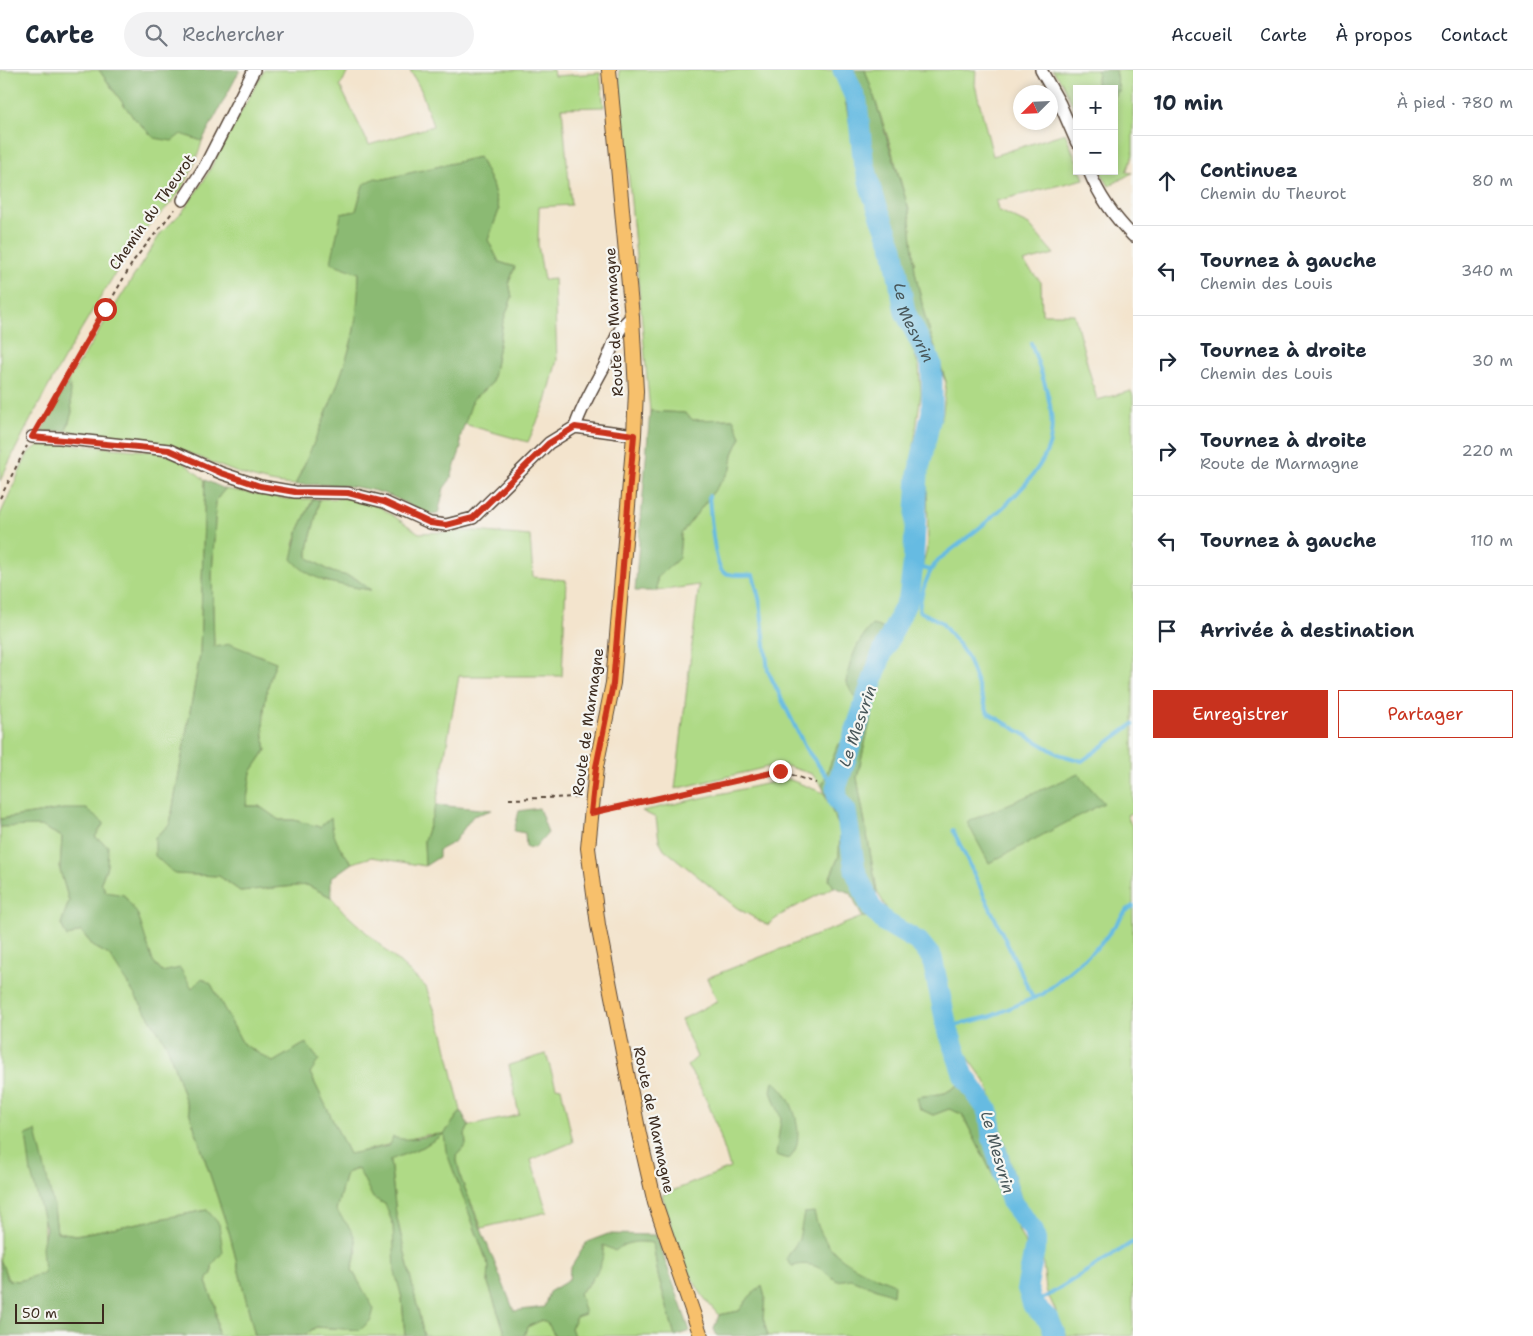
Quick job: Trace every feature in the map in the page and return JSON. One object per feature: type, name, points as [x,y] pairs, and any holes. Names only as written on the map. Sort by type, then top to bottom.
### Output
[{"type":"main road","name":"Route de Marmagne","points":[[609,70],[632,317],[636,391],[613,684],[596,767],[588,848],[590,874],[639,1134],[655,1203],[701,1336]]},
{"type":"street","name":"Chemin du Theurot","points":[[183,200],[205,166],[254,70]]},
{"type":"street","points":[[1041,70],[1060,104],[1073,134]]},
{"type":"street","points":[[1091,175],[1105,202],[1118,221],[1133,236]]},
{"type":"street","points":[[29,442],[169,450],[221,473],[260,486],[295,492],[348,493],[384,502],[424,521],[446,525],[473,518],[549,443],[575,427],[586,399],[604,367],[620,328],[632,317]]},
{"type":"street","points":[[575,427],[634,435]]},
{"type":"path","name":"Chemin du Theurot","points":[[0,498],[29,442],[134,260],[183,200]]},
{"type":"path","points":[[591,813],[780,771],[816,783]]},
{"type":"path","points":[[509,799],[593,797]]},
{"type":"green space","points":[[0,70],[99,70],[133,117],[202,141],[197,158],[180,191],[139,237],[81,330],[47,389],[0,481]]},
{"type":"green space","points":[[99,70],[240,70],[202,141],[181,134],[172,141],[154,138],[133,117]]},
{"type":"green space","points":[[264,70],[349,70],[340,86],[369,145],[433,126],[421,90],[410,70],[553,70],[554,76],[600,73],[604,107],[562,108],[571,205],[539,207],[538,245],[544,280],[554,279],[557,360],[546,402],[528,442],[464,424],[473,399],[492,383],[503,322],[512,297],[509,282],[515,267],[499,262],[488,240],[499,210],[492,184],[479,157],[384,179],[375,179],[363,185],[356,211],[341,214],[343,231],[358,267],[359,301],[348,355],[339,383],[295,485],[249,476],[163,444],[66,431],[72,412],[69,379],[161,233],[183,211],[203,182]]},
{"type":"green space","points":[[619,70],[836,70],[842,84],[858,166],[890,264],[897,308],[919,366],[921,393],[911,467],[907,562],[902,596],[885,631],[880,627],[846,682],[856,698],[844,744],[838,744],[822,786],[812,774],[780,764],[675,789],[699,585],[657,591],[657,578],[679,558],[681,534],[731,469],[733,454],[741,437],[733,419],[693,420],[684,413],[650,411]]},
{"type":"green space","points":[[836,70],[865,70],[909,210],[915,272],[925,317],[946,382],[912,311],[902,259],[882,204],[858,166],[842,84]]},
{"type":"green space","points":[[865,70],[976,70],[975,85],[993,156],[1065,133],[1073,152],[1073,175],[1082,175],[1084,179],[996,201],[998,210],[1029,225],[1054,254],[1023,262],[1041,282],[1042,314],[1074,314],[1097,400],[1131,391],[1133,396],[1133,812],[1127,815],[1133,829],[1133,1336],[1067,1336],[1046,1290],[1040,1234],[1021,1198],[987,1084],[963,1050],[955,1030],[939,952],[923,933],[890,915],[877,891],[857,778],[882,669],[894,639],[910,616],[928,544],[927,461],[943,412],[946,382],[925,317],[915,272],[909,210],[888,138]]},
{"type":"green space","points":[[1052,70],[1098,70],[1095,85],[1073,85],[1073,106],[1062,82]]},
{"type":"green space","points":[[1098,70],[1115,70],[1118,85],[1095,85]]},
{"type":"green space","points":[[1115,70],[1133,70],[1133,155],[1126,172],[1132,173],[1109,186],[1102,175],[1118,175],[1118,85]]},
{"type":"green space","points":[[479,157],[492,184],[499,210],[488,240],[499,262],[515,267],[509,282],[512,297],[503,322],[492,383],[473,399],[460,438],[461,448],[450,480],[444,488],[438,514],[419,510],[391,496],[367,489],[331,485],[295,485],[331,401],[354,331],[359,273],[331,263],[341,214],[356,211],[363,185],[375,178],[384,179]]},
{"type":"green space","points":[[69,379],[72,412],[66,431],[41,432]]},
{"type":"green space","points":[[650,411],[685,413],[693,420],[733,419],[741,437],[733,454],[731,469],[681,534],[679,558],[657,578],[657,591],[635,591]]},
{"type":"green space","points":[[58,443],[157,452],[179,459],[205,480],[200,655],[170,824],[155,837],[175,874],[219,876],[240,891],[307,885],[331,897],[344,912],[426,987],[443,1033],[461,1111],[444,1134],[489,1267],[488,1283],[506,1336],[424,1336],[396,1214],[390,1159],[423,1147],[443,1134],[425,1135],[349,1155],[310,1073],[306,1043],[273,1062],[243,1044],[211,984],[192,988],[162,972],[153,962],[145,939],[106,892],[101,882],[107,866],[95,837],[104,823],[64,809],[0,819],[0,515],[28,453],[39,445]]},
{"type":"green space","points":[[205,480],[225,489],[216,500],[212,576],[214,647],[230,644],[276,662],[266,694],[263,729],[266,750],[251,772],[246,806],[259,806],[279,820],[294,820],[320,827],[331,817],[337,842],[352,863],[331,878],[331,897],[307,885],[240,891],[219,876],[175,874],[155,856],[155,837],[170,824],[200,655]]},
{"type":"green space","points":[[225,489],[287,499],[313,499],[294,545],[323,581],[370,590],[355,578],[332,572],[308,558],[319,499],[352,498],[380,507],[419,533],[474,531],[530,536],[533,577],[566,580],[562,676],[459,676],[436,805],[424,841],[425,866],[372,857],[352,863],[339,847],[332,832],[294,820],[279,820],[259,806],[246,806],[251,772],[266,750],[263,729],[266,694],[276,662],[214,647],[212,576],[216,500]]},
{"type":"green space","points":[[313,499],[319,499],[308,558],[332,572],[355,578],[371,590],[328,582],[308,573],[292,559],[299,529]]},
{"type":"green space","points":[[872,625],[880,627],[894,639],[882,669],[857,778],[877,891],[870,917],[862,917],[851,893],[834,887],[829,880],[839,856],[840,829],[822,786],[838,744],[844,744],[856,699],[846,682],[849,666],[858,645]]},
{"type":"green space","points":[[1078,774],[1104,803],[989,863],[967,822]]},
{"type":"green space","points":[[788,779],[824,793],[840,829],[839,856],[829,879],[834,887],[787,911],[767,925],[737,908],[664,849],[659,840],[656,818],[642,811]]},
{"type":"green space","points":[[436,805],[492,810],[473,816],[454,842],[439,850],[439,857],[425,866],[424,841]]},
{"type":"green space","points":[[539,808],[548,833],[535,848],[526,847],[525,833],[514,831],[519,811]]},
{"type":"green space","points":[[64,809],[87,809],[104,823],[95,837],[108,846],[107,866],[101,882],[106,892],[124,895],[138,915],[153,962],[162,972],[180,968],[192,988],[202,978],[211,984],[243,1044],[273,1062],[306,1043],[319,1060],[310,1073],[349,1154],[388,1146],[393,1137],[411,1139],[444,1134],[423,1147],[390,1160],[396,1214],[424,1336],[405,1336],[402,1298],[395,1272],[393,1224],[385,1204],[373,1198],[358,1168],[346,1173],[336,1210],[352,1232],[356,1243],[352,1270],[374,1309],[371,1320],[360,1330],[316,1327],[306,1334],[295,1336],[255,1336],[230,1235],[167,1045],[109,955],[94,947],[81,931],[67,937],[61,924],[69,901],[60,870],[62,837],[41,826],[0,827],[0,819]]},
{"type":"green space","points":[[14,825],[41,826],[62,837],[60,870],[69,901],[61,924],[67,937],[81,931],[94,947],[109,954],[167,1045],[230,1235],[255,1336],[218,1336],[215,1305],[206,1282],[212,1273],[207,1210],[76,1235],[57,1232],[54,1208],[42,1206],[44,1273],[19,1281],[8,1280],[0,1259],[0,827]]},
{"type":"green space","points":[[862,917],[870,917],[904,942],[921,958],[949,1045],[965,1081],[945,1093],[918,1097],[920,1109],[933,1115],[949,1109],[962,1114],[1001,1191],[1025,1244],[1026,1287],[1045,1336],[768,1336],[763,1318],[765,1297],[750,1296],[739,1311],[719,1315],[698,1289],[683,1259],[662,1195],[730,1168],[707,1102],[687,1066],[697,1057],[681,1020],[717,1001],[707,978]]},
{"type":"green space","points":[[546,1054],[556,1087],[561,1088],[573,1142],[531,1160],[547,1212],[482,1228],[461,1179],[456,1156],[466,1145],[465,1134],[469,1126],[519,1115],[509,1065]]},
{"type":"green space","points":[[773,1081],[787,1097],[796,1118],[797,1141],[795,1151],[789,1159],[776,1155],[781,1118],[771,1092]]},
{"type":"green space","points":[[965,1081],[975,1099],[1001,1191],[962,1114],[949,1109],[933,1115],[920,1109],[917,1097],[945,1093]]},
{"type":"green space","points":[[461,1111],[469,1126],[465,1134],[466,1145],[456,1156],[461,1179],[514,1311],[544,1307],[549,1292],[569,1280],[570,1269],[587,1242],[608,1234],[656,1235],[690,1331],[675,1336],[658,1275],[653,1243],[638,1242],[624,1245],[615,1251],[603,1245],[602,1259],[597,1272],[579,1293],[585,1314],[576,1317],[571,1328],[574,1336],[555,1336],[549,1325],[542,1320],[527,1327],[524,1336],[506,1336],[488,1283],[489,1267],[446,1151],[444,1134]]},
{"type":"green space","points":[[36,1131],[54,1208],[57,1232],[76,1235],[207,1210],[219,1224],[223,1252],[212,1265],[212,1273],[206,1282],[215,1305],[218,1336],[0,1336],[0,1259],[8,1280],[19,1281],[44,1273],[42,1247],[46,1228],[31,1173],[26,1135]]},
{"type":"green space","points":[[359,1168],[373,1197],[385,1204],[393,1224],[396,1272],[402,1298],[405,1336],[295,1336],[306,1334],[316,1327],[360,1330],[361,1286],[352,1270],[357,1250],[336,1210],[346,1173]]},
{"type":"green space","points":[[814,1212],[819,1228],[833,1251],[854,1266],[894,1284],[893,1295],[851,1279],[837,1281],[821,1269],[811,1265],[792,1266],[786,1259],[799,1239],[804,1213]]},
{"type":"green space","points":[[636,1241],[653,1243],[658,1275],[675,1336],[574,1336],[571,1328],[576,1317],[579,1293],[590,1283],[603,1245]]},
{"type":"green space","points":[[762,1286],[765,1297],[763,1318],[768,1336],[717,1336],[714,1329],[719,1315],[739,1311],[750,1296]]},
{"type":"green space","points":[[542,1320],[549,1325],[555,1336],[524,1336],[527,1327]]},
{"type":"waterway","name":"Le Mesvrin","points":[[843,70],[857,102],[863,158],[872,193],[893,248],[905,312],[931,363],[932,412],[918,474],[913,566],[909,597],[881,656],[836,788],[838,801],[846,811],[855,870],[871,907],[885,922],[919,942],[932,958],[947,1027],[964,1076],[989,1112],[992,1136],[1012,1203],[1033,1230],[1036,1242],[1027,1287],[1033,1305],[1049,1320],[1056,1336]]},
{"type":"waterway","points":[[1031,343],[1046,389],[1051,412],[1051,436],[1046,453],[1036,470],[1006,505],[938,560],[925,584],[919,611],[941,622],[967,656],[988,713],[1058,754],[1082,761],[1133,724]]},
{"type":"waterway","points":[[709,496],[713,536],[720,567],[726,574],[753,575],[760,602],[768,671],[806,749],[836,788]]},
{"type":"waterway","points":[[913,566],[930,570]]},
{"type":"waterway","points":[[953,830],[1033,998]]},
{"type":"waterway","points":[[947,1027],[989,1017],[1043,994],[1100,945],[1126,911],[1133,906]]},
{"type":"waterway","points":[[1033,1305],[1133,1242]]},
{"type":"route","points":[[105,309],[32,437],[60,438],[169,450],[221,473],[260,486],[280,491],[348,493],[384,502],[430,523],[446,525],[460,523],[473,518],[560,434],[575,427],[583,427],[634,435],[613,684],[596,767],[591,813],[780,771]]}]
